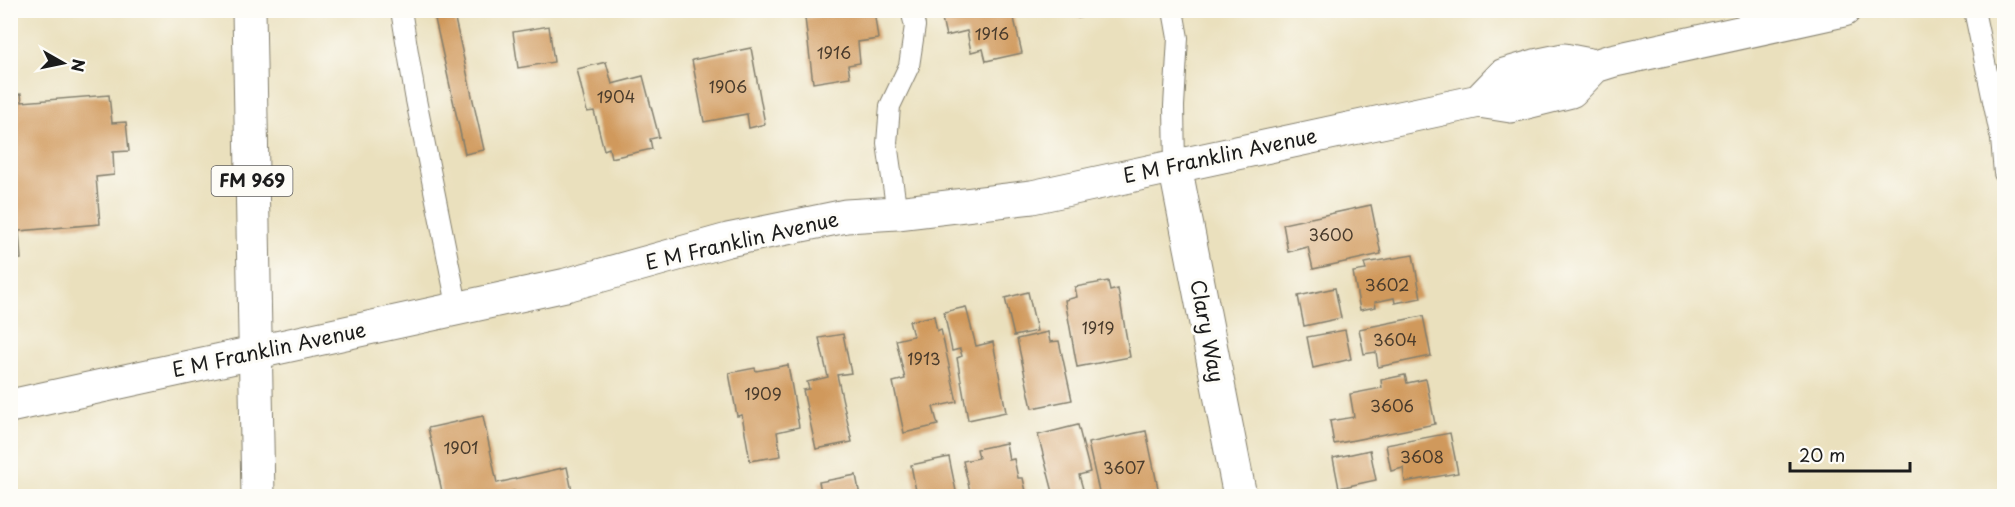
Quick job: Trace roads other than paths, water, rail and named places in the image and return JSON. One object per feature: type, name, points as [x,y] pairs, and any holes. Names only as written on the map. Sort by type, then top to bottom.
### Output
[{"type":"street","name":"FM 969","points":[[249,10],[258,496]]},
{"type":"street","name":"E M Franklin Avenue","points":[[10,406],[459,310],[566,285],[728,240],[846,216],[897,213],[1032,198],[1479,101],[1504,75],[1524,69],[1564,60],[1595,66],[1844,10]]},
{"type":"street","name":"Clary Way","points":[[1175,166],[1240,496]]},
{"type":"lane","points":[[401,10],[415,95],[459,310]]},
{"type":"lane","points":[[897,213],[887,143],[890,106],[909,66],[912,50],[915,26],[911,10]]},
{"type":"lane","points":[[1173,10],[1178,38],[1174,106],[1175,166]]},
{"type":"lane","points":[[1974,10],[2001,128],[2004,173]]}]
